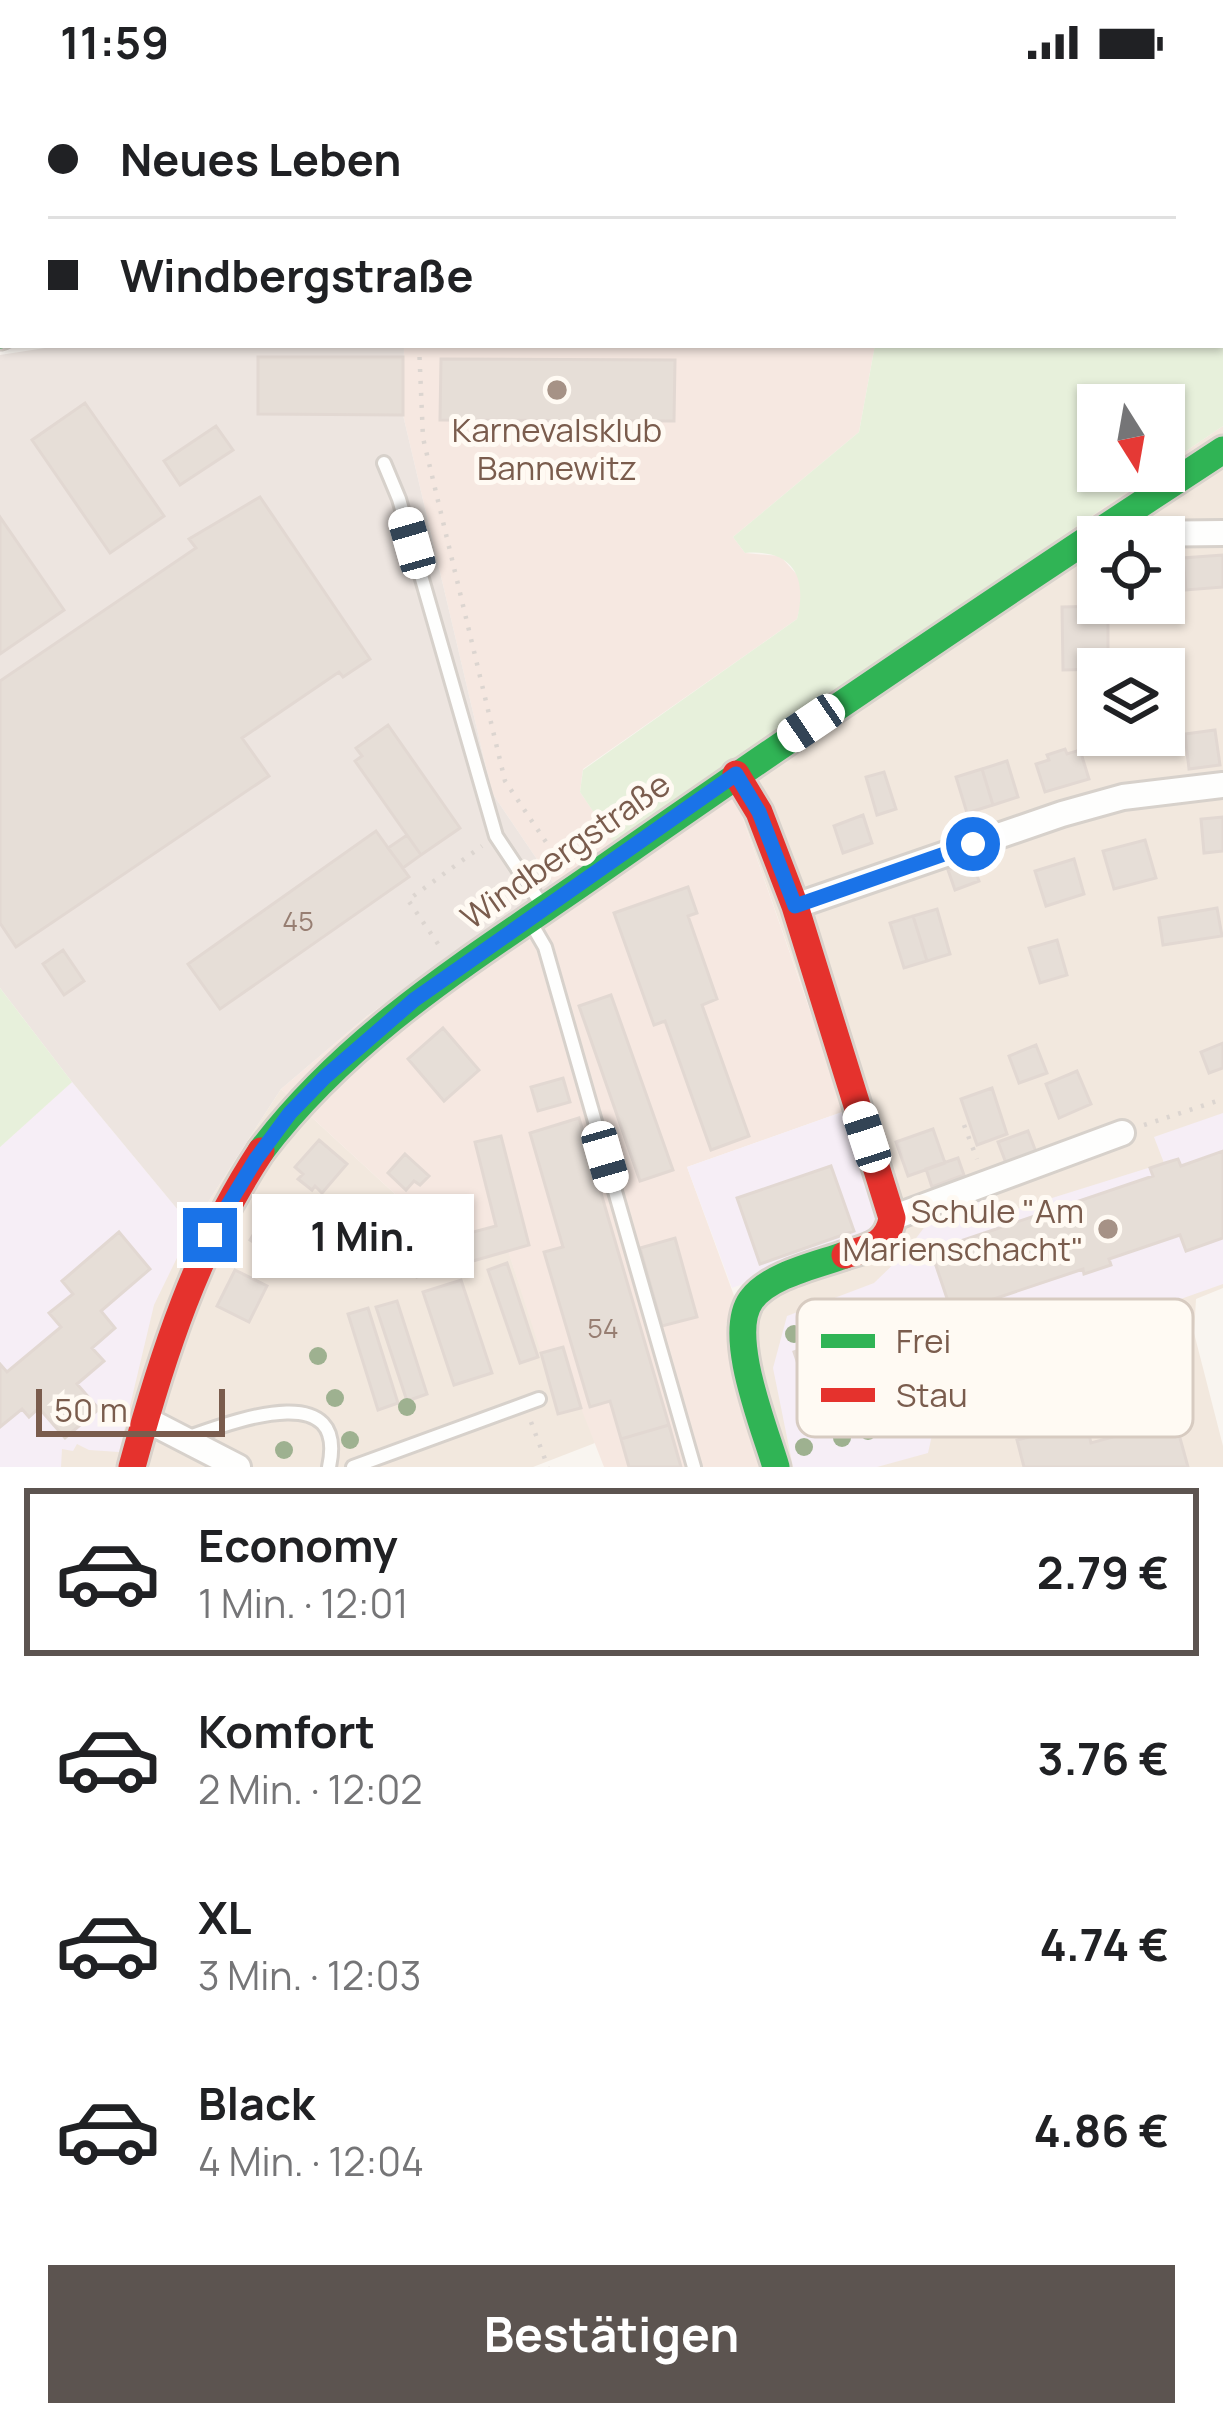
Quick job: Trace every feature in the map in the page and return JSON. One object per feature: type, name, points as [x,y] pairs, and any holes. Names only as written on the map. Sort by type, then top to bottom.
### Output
[{"type":"street","name":"Windbergstraße","points":[[1121,516],[1223,450]]},
{"type":"street","points":[[1185,533],[1223,533]]},
{"type":"street","name":"Windbergstraße","points":[[132,1467],[177,1310],[210,1235],[256,1159],[290,1113],[325,1077],[455,970],[1077,545]]},
{"type":"street","points":[[736,774],[759,812],[795,906],[892,1218],[879,1244],[778,1282],[751,1298],[740,1324],[776,1467]]},
{"type":"street","points":[[795,906],[1062,814],[1124,797],[1223,785]]},
{"type":"street","points":[[892,1218],[1122,1133]]},
{"type":"street","points":[[145,1419],[238,1467]]},
{"type":"lane","points":[[384,463],[399,499],[496,836],[537,914],[694,1467]]},
{"type":"lane","points":[[353,1467],[532,1402]]},
{"type":"lane","points":[[186,1438],[292,1410],[313,1417],[324,1429],[332,1450],[328,1467]]},
{"type":"path","points":[[419,348],[423,438],[505,781],[540,838],[579,886]]},
{"type":"path","points":[[455,970],[408,900],[496,836]]},
{"type":"path","points":[[1122,1133],[1223,1099]]},
{"type":"path","points":[[964,1126],[977,1160]]},
{"type":"path","points":[[532,1402],[548,1467]]},
{"type":"shaded area","points":[[45,348],[404,348],[403,415],[492,793],[555,886],[367,1016],[281,1089],[192,1227],[0,988],[0,355]]},
{"type":"shaded area","points":[[404,348],[874,348],[859,432],[733,537],[745,553],[780,556],[800,578],[803,596],[797,619],[583,769],[580,792],[615,843],[725,767],[845,1111],[687,1167],[737,1304],[726,1323],[763,1467],[604,1467],[564,1348],[541,1353],[508,1251],[417,1277],[412,1274],[395,1194],[281,1089],[367,1016],[555,886],[492,793],[403,415]]},
{"type":"shaded area","points":[[1223,426],[1223,1288],[1196,1299],[1194,1333],[1223,1446],[1223,1467],[763,1467],[726,1322],[737,1304],[879,1206],[725,767],[1077,526],[1077,624],[1185,624],[1185,516],[1091,516],[1126,492],[1185,492],[1185,452]]},
{"type":"shaded area","points":[[72,1082],[192,1227],[281,1089],[395,1194],[413,1274],[418,1277],[508,1250],[542,1353],[563,1347],[595,1443],[533,1467],[0,1467],[0,1147]]},
{"type":"shaded area","points":[[72,1082],[192,1227],[154,1305],[119,1452],[89,1450],[77,1444],[73,1451],[62,1449],[61,1467],[0,1467],[0,1147]]},
{"type":"shaded area","points":[[845,1111],[879,1206],[871,1238],[732,1288],[687,1167]]},
{"type":"shaded area","points":[[1223,1113],[1223,1284],[1181,1299],[832,1299],[874,1283],[929,1221],[991,1195],[1001,1214],[1164,1163],[1154,1137]]},
{"type":"shaded area","points":[[797,1312],[797,1437],[932,1437],[928,1453],[877,1467],[793,1467],[773,1368],[787,1316]]},
{"type":"green space","points":[[874,348],[1223,348],[1223,426],[1185,452],[1185,384],[1077,384],[1077,492],[1126,492],[1092,516],[1077,516],[1077,526],[615,844],[580,792],[583,770],[797,619],[800,590],[793,568],[774,556],[745,553],[733,537],[859,432]]},
{"type":"green space","points":[[0,988],[72,1082],[0,1147]]},
{"type":"building","points":[[258,357],[403,357],[403,415],[258,414]]},
{"type":"building","name":"Karnevalsklub Bannewitz","points":[[441,359],[675,360],[674,421],[440,420]]},
{"type":"building","points":[[85,403],[164,516],[110,553],[32,440]]},
{"type":"building","points":[[216,426],[233,450],[180,485],[164,461]]},
{"type":"building","points":[[260,497],[370,659],[343,677],[339,672],[242,738],[269,776],[16,947],[0,923],[0,681],[196,548],[189,539]]},
{"type":"building","points":[[0,517],[64,610],[0,654]]},
{"type":"building","points":[[1223,555],[1223,587],[1186,590],[1185,558]]},
{"type":"building","points":[[1062,607],[1077,607],[1077,624],[1108,624],[1108,648],[1077,648],[1077,670],[1063,670]]},
{"type":"building","points":[[388,725],[460,828],[421,855],[355,761],[362,756],[356,748]]},
{"type":"building","points":[[1215,730],[1220,765],[1189,769],[1185,734]]},
{"type":"building","points":[[1077,751],[1089,779],[1045,792],[1036,764],[1049,760],[1047,755]]},
{"type":"building","points":[[1007,761],[1018,797],[993,805],[982,769]]},
{"type":"building","points":[[982,769],[993,805],[967,813],[956,777]]},
{"type":"building","points":[[884,772],[896,809],[877,815],[866,777]]},
{"type":"building","points":[[863,815],[872,843],[843,853],[834,826]]},
{"type":"building","points":[[1223,817],[1223,851],[1204,853],[1201,819]]},
{"type":"building","points":[[376,831],[409,877],[220,1009],[188,964]]},
{"type":"building","points":[[407,835],[421,855],[403,868],[388,848]]},
{"type":"building","points":[[1145,840],[1156,878],[1114,889],[1103,851]]},
{"type":"building","points":[[1074,859],[1084,894],[1046,906],[1035,871]]},
{"type":"building","points":[[972,862],[979,881],[955,890],[948,870]]},
{"type":"building","points":[[688,887],[697,913],[688,916],[717,999],[702,1005],[749,1136],[711,1150],[665,1021],[654,1025],[614,913]]},
{"type":"building","points":[[1217,908],[1222,936],[1163,945],[1159,918]]},
{"type":"building","points":[[937,909],[950,954],[927,961],[913,916]]},
{"type":"building","points":[[913,916],[927,961],[904,968],[890,923]]},
{"type":"building","points":[[1057,940],[1067,975],[1040,983],[1029,948]]},
{"type":"building","points":[[63,950],[84,981],[64,995],[43,964]]},
{"type":"building","points":[[611,995],[673,1170],[640,1181],[579,1006]]},
{"type":"building","points":[[443,1028],[479,1070],[444,1101],[408,1059]]},
{"type":"building","points":[[1223,1043],[1223,1068],[1209,1073],[1201,1052]]},
{"type":"building","points":[[1036,1045],[1047,1073],[1019,1083],[1009,1056]]},
{"type":"building","points":[[1077,1071],[1091,1104],[1059,1118],[1046,1084]]},
{"type":"building","points":[[563,1078],[570,1102],[538,1111],[531,1087]]},
{"type":"building","points":[[992,1088],[1007,1134],[977,1145],[961,1099]]},
{"type":"building","points":[[579,1118],[669,1425],[621,1439],[610,1401],[590,1407],[544,1252],[563,1247],[530,1133]]},
{"type":"building","points":[[933,1129],[945,1163],[908,1176],[896,1142]]},
{"type":"building","points":[[1028,1131],[1036,1152],[1006,1163],[998,1142]]},
{"type":"building","points":[[501,1136],[529,1245],[417,1277],[410,1249],[496,1226],[475,1142]]},
{"type":"building","points":[[319,1140],[347,1164],[322,1193],[298,1179],[303,1174],[295,1167]]},
{"type":"building","name":"Schule \"Am Marienschacht\"","points":[[1223,1151],[1223,1238],[1186,1251],[1180,1235],[1109,1259],[1111,1265],[1084,1274],[1083,1269],[994,1299],[947,1299],[931,1251],[1153,1176],[1150,1168],[1178,1159],[1181,1166]]},
{"type":"building","points":[[405,1154],[429,1176],[406,1190],[388,1173]]},
{"type":"building","points":[[958,1158],[964,1175],[932,1187],[926,1169]]},
{"type":"building","points":[[831,1166],[854,1231],[760,1264],[737,1198]]},
{"type":"building","points":[[273,1202],[305,1221],[283,1260],[250,1240]]},
{"type":"building","points":[[119,1232],[150,1269],[101,1311],[115,1328],[92,1348],[104,1361],[77,1384],[99,1409],[65,1438],[39,1408],[29,1417],[22,1409],[0,1427],[0,1364],[7,1372],[61,1327],[49,1313],[73,1294],[62,1281]]},
{"type":"building","points":[[675,1238],[697,1317],[662,1326],[640,1248]]},
{"type":"building","points":[[507,1263],[538,1357],[520,1363],[488,1270]]},
{"type":"building","points":[[235,1270],[267,1286],[249,1322],[217,1306]]},
{"type":"building","points":[[461,1280],[492,1373],[454,1385],[423,1292]]},
{"type":"building","points":[[397,1301],[427,1394],[407,1401],[376,1307]]},
{"type":"building","points":[[368,1308],[398,1403],[378,1410],[348,1314]]},
{"type":"building","points":[[563,1347],[581,1408],[558,1414],[541,1353]]},
{"type":"building","points":[[669,1425],[681,1467],[629,1467],[621,1439]]},
{"type":"building","points":[[1090,1437],[1091,1443],[1113,1437],[1180,1437],[1188,1467],[1024,1467],[1017,1440]]},
{"type":"traffic: fast","points":[[261,1151],[338,1066],[470,960],[1223,450]]},
{"type":"traffic: fast","points":[[776,1467],[750,1382],[744,1316],[751,1300],[769,1284],[845,1255]]},
{"type":"traffic: jam","points":[[736,774],[759,812],[795,906],[892,1218],[881,1240],[845,1255]]},
{"type":"traffic: jam","points":[[132,1467],[156,1384],[200,1264],[261,1151]]},
{"type":"place","name":"Karnevalsklub Bannewitz","points":[[557,390]]},
{"type":"place","name":"Schule \"Am Marienschacht\"","points":[[1108,1229]]},
{"type":"route","points":[[210,1235],[256,1159],[290,1113],[325,1077],[414,1000],[736,774],[759,812],[795,906],[973,844]]}]
